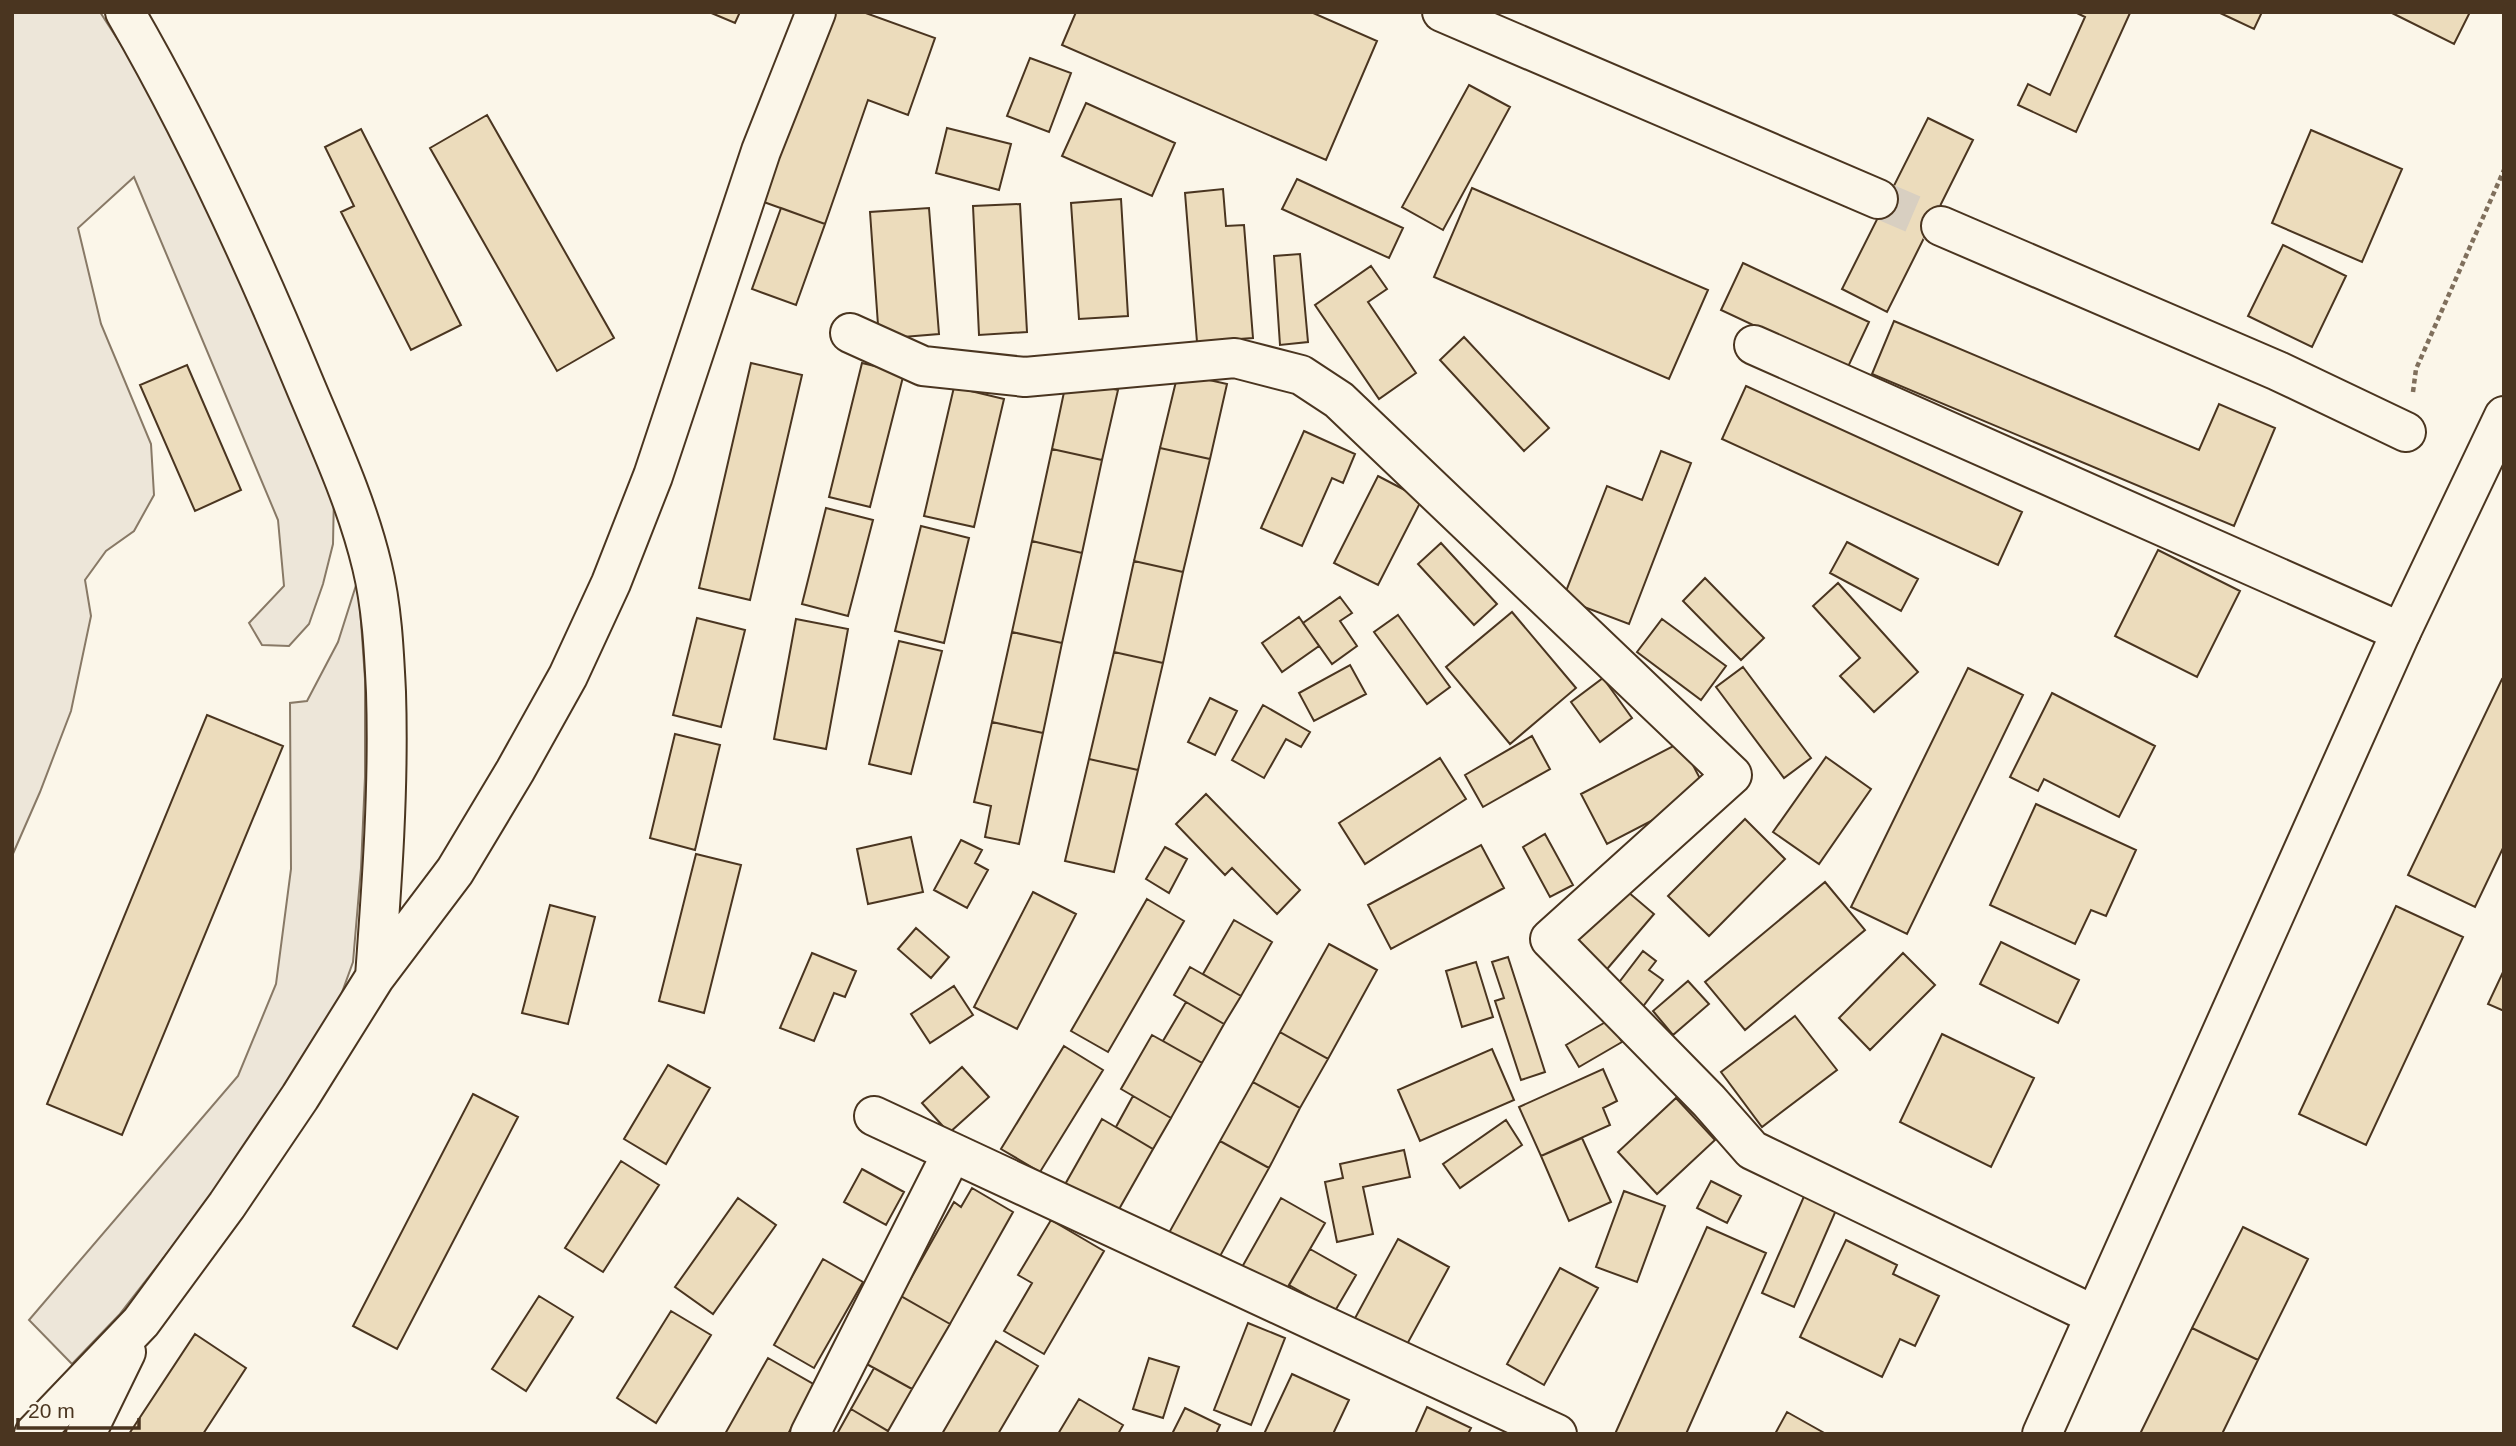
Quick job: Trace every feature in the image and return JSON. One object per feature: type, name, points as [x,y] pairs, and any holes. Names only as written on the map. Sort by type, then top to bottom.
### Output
[{"type":"street","points":[[125,12],[155,63],[201,153],[278,321],[342,474],[372,567],[384,644],[387,782],[375,977]]},
{"type":"street","points":[[34,1434],[141,1322],[227,1205],[300,1097],[375,977],[455,871],[568,676],[611,583],[653,476],[761,150],[816,12]]},
{"type":"street","points":[[1442,12],[1878,199]]},
{"type":"street","points":[[1941,226],[2278,371],[2406,432]]},
{"type":"street","points":[[850,333],[923,366],[1025,377],[1235,358],[1301,374],[1339,400],[1732,775],[1550,939],[1709,1101],[1752,1150],[2094,1315]]},
{"type":"street","points":[[1754,345],[2401,632]]},
{"type":"street","points":[[2042,1434],[2401,632],[2504,416]]},
{"type":"street","points":[[874,1116],[1557,1434]]},
{"type":"street","points":[[810,1434],[952,1153]]},
{"type":"street","points":[[86,1434],[141,1322]]},
{"type":"path","points":[[2406,432],[2416,369],[2504,170]]},
{"type":"shaded area","points":[[12,12],[100,12],[160,114],[250,285],[334,494],[333,544],[309,624],[289,646],[262,645],[249,623],[284,586],[278,520],[134,177],[78,228],[101,324],[151,444],[154,495],[134,531],[106,551],[85,580],[91,616],[71,711],[12,856]]},
{"type":"shaded area","points":[[358,579],[365,679],[361,868],[353,962],[332,1020],[207,1202],[119,1315],[72,1364],[29,1320],[238,1076],[276,984],[291,869],[290,703],[307,701],[338,642]]},
{"type":"building","points":[[709,12],[740,12],[735,23]]},
{"type":"building","points":[[827,12],[863,12],[935,38],[908,115],[868,100],[825,224],[761,201]]},
{"type":"building","points":[[1076,12],[1311,12],[1377,41],[1326,160],[1062,45]]},
{"type":"building","points":[[2075,12],[2130,13],[2076,132],[2018,105],[2028,84],[2050,95],[2085,17]]},
{"type":"building","points":[[2218,12],[2262,12],[2254,29]]},
{"type":"building","points":[[2390,12],[2470,12],[2454,44]]},
{"type":"building","points":[[1030,58],[1071,73],[1049,132],[1007,116]]},
{"type":"building","points":[[1469,85],[1510,107],[1443,230],[1402,207]]},
{"type":"building","points":[[1086,103],[1175,143],[1152,196],[1062,156]]},
{"type":"building","points":[[487,115],[614,338],[557,371],[430,148]]},
{"type":"building","points":[[1928,118],[1973,140],[1887,312],[1842,289]]},
{"type":"building","points":[[947,128],[1011,144],[999,190],[936,173]]},
{"type":"building","points":[[361,129],[461,325],[411,350],[341,212],[354,206],[325,147]]},
{"type":"building","points":[[2311,130],[2402,169],[2362,262],[2272,223]]},
{"type":"building","points":[[1297,179],[1403,228],[1389,258],[1282,209]]},
{"type":"building","points":[[1472,188],[1708,290],[1669,379],[1434,277]]},
{"type":"building","points":[[1223,189],[1226,226],[1244,225],[1253,338],[1197,342],[1185,193]]},
{"type":"building","points":[[1121,199],[1128,316],[1079,319],[1071,203]]},
{"type":"building","points":[[1020,204],[1027,332],[979,335],[973,206]]},
{"type":"building","points":[[781,208],[825,224],[796,305],[752,289]]},
{"type":"building","points":[[929,208],[939,334],[879,339],[870,212]]},
{"type":"building","points":[[2283,245],[2346,276],[2312,347],[2248,316]]},
{"type":"building","points":[[1300,254],[1308,342],[1280,345],[1274,256]]},
{"type":"building","points":[[1743,263],[1869,322],[1847,369],[1721,310]]},
{"type":"building","points":[[1371,266],[1387,289],[1368,302],[1416,373],[1379,399],[1315,305]]},
{"type":"building","points":[[1894,321],[2199,450],[2219,404],[2275,428],[2234,526],[1872,374]]},
{"type":"building","points":[[1464,337],[1549,428],[1524,451],[1440,360]]},
{"type":"building","points":[[751,363],[802,375],[750,600],[699,588]]},
{"type":"building","points":[[862,363],[904,373],[870,507],[829,497]]},
{"type":"building","points":[[187,365],[241,490],[195,511],[140,385]]},
{"type":"building","points":[[1178,373],[1227,384],[1210,459],[1160,448]]},
{"type":"building","points":[[1067,378],[1118,390],[1102,460],[1052,449]]},
{"type":"building","points":[[1746,386],[2022,512],[1998,565],[1722,439]]},
{"type":"building","points":[[954,387],[1004,399],[974,527],[924,516]]},
{"type":"building","points":[[1304,431],[1355,454],[1343,483],[1332,478],[1302,546],[1261,528]]},
{"type":"building","points":[[1160,448],[1210,459],[1183,572],[1134,561]]},
{"type":"building","points":[[1052,449],[1102,460],[1082,553],[1032,541]]},
{"type":"building","points":[[1661,451],[1691,463],[1629,624],[1563,599],[1607,486],[1642,500]]},
{"type":"building","points":[[1378,476],[1422,499],[1378,585],[1334,563]]},
{"type":"building","points":[[826,508],[873,520],[848,616],[802,604]]},
{"type":"building","points":[[921,526],[969,538],[944,643],[895,631]]},
{"type":"building","points":[[1032,541],[1082,553],[1062,643],[1012,632]]},
{"type":"building","points":[[1847,542],[1918,579],[1901,611],[1830,573]]},
{"type":"building","points":[[1441,543],[1497,604],[1474,625],[1418,564]]},
{"type":"building","points":[[2158,550],[2240,591],[2197,677],[2115,636]]},
{"type":"building","points":[[1134,561],[1183,572],[1163,663],[1114,652]]},
{"type":"building","points":[[1705,578],[1764,638],[1741,660],[1683,601]]},
{"type":"building","points":[[1838,583],[1918,672],[1874,712],[1840,676],[1860,658],[1813,606]]},
{"type":"building","points":[[1340,597],[1352,613],[1340,621],[1357,646],[1332,664],[1303,623]]},
{"type":"building","points":[[1512,612],[1576,688],[1510,744],[1446,667]]},
{"type":"building","points":[[1398,615],[1450,687],[1427,704],[1374,632]]},
{"type":"building","points":[[1299,617],[1319,646],[1282,672],[1262,643]]},
{"type":"building","points":[[697,618],[745,630],[721,727],[673,715]]},
{"type":"building","points":[[796,619],[848,629],[826,749],[774,739]]},
{"type":"building","points":[[1662,619],[1726,666],[1701,700],[1637,652]]},
{"type":"building","points":[[1012,632],[1062,643],[1043,733],[992,722]]},
{"type":"building","points":[[899,641],[942,651],[911,774],[869,764]]},
{"type":"building","points":[[1114,652],[1163,663],[1138,770],[1089,759]]},
{"type":"building","points":[[1350,665],[1366,694],[1314,721],[1299,693]]},
{"type":"building","points":[[1743,667],[1811,758],[1784,778],[1716,687]]},
{"type":"building","points":[[1968,668],[2023,695],[1907,934],[1851,907]]},
{"type":"building","points":[[1603,678],[1632,718],[1600,742],[1571,702]]},
{"type":"building","points":[[2502,679],[2504,846],[2475,907],[2408,875]]},
{"type":"building","points":[[2052,693],[2155,746],[2119,817],[2044,779],[2038,791],[2010,777]]},
{"type":"building","points":[[1210,698],[1237,711],[1215,755],[1188,742]]},
{"type":"building","points":[[1263,705],[1310,732],[1301,747],[1286,739],[1264,778],[1232,760]]},
{"type":"building","points":[[207,715],[283,746],[122,1135],[47,1104]]},
{"type":"building","points":[[992,722],[1043,733],[1019,844],[985,837],[991,806],[974,802]]},
{"type":"building","points":[[675,734],[720,745],[695,850],[650,838]]},
{"type":"building","points":[[1532,736],[1550,769],[1483,807],[1465,775]]},
{"type":"building","points":[[1681,742],[1707,792],[1607,844],[1581,794]]},
{"type":"building","points":[[1826,757],[1871,789],[1819,864],[1773,832]]},
{"type":"building","points":[[1440,758],[1466,799],[1365,864],[1339,823]]},
{"type":"building","points":[[1089,759],[1138,770],[1114,872],[1065,861]]},
{"type":"building","points":[[1206,794],[1300,890],[1277,914],[1232,868],[1225,875],[1176,824]]},
{"type":"building","points":[[2036,804],[2136,850],[2106,916],[2091,910],[2075,944],[1990,905]]},
{"type":"building","points":[[1745,819],[1785,859],[1709,936],[1668,896]]},
{"type":"building","points":[[1545,834],[1573,885],[1550,897],[1523,847]]},
{"type":"building","points":[[911,837],[923,892],[868,904],[857,849]]},
{"type":"building","points":[[961,840],[982,850],[975,863],[988,870],[967,908],[934,890]]},
{"type":"building","points":[[1481,845],[1504,888],[1391,949],[1368,905]]},
{"type":"building","points":[[1165,847],[1187,859],[1169,893],[1146,879]]},
{"type":"building","points":[[696,854],[741,865],[704,1013],[659,1001]]},
{"type":"building","points":[[1825,882],[1865,930],[1745,1030],[1705,982]]},
{"type":"building","points":[[1621,886],[1654,914],[1602,975],[1569,946]]},
{"type":"building","points":[[1033,892],[1076,914],[1017,1029],[974,1007]]},
{"type":"building","points":[[1147,899],[1184,921],[1108,1052],[1071,1031]]},
{"type":"building","points":[[550,905],[595,917],[568,1024],[522,1013]]},
{"type":"building","points":[[2396,906],[2463,937],[2366,1145],[2299,1114]]},
{"type":"building","points":[[1234,920],[1272,942],[1241,996],[1203,974]]},
{"type":"building","points":[[916,928],[949,957],[931,978],[898,949]]},
{"type":"building","points":[[2001,942],[2079,980],[2058,1023],[1980,984]]},
{"type":"building","points":[[1329,944],[1377,970],[1328,1059],[1280,1032]]},
{"type":"building","points":[[1643,951],[1656,961],[1649,970],[1663,980],[1641,1009],[1614,989]]},
{"type":"building","points":[[812,953],[856,971],[845,997],[834,993],[814,1041],[780,1028]]},
{"type":"building","points":[[1903,953],[1935,985],[1870,1050],[1839,1018]]},
{"type":"building","points":[[1508,957],[1545,1072],[1521,1080],[1495,1001],[1504,998],[1492,962]]},
{"type":"building","points":[[1476,962],[1493,1017],[1462,1027],[1446,971]]},
{"type":"building","points":[[1190,967],[1241,996],[1224,1024],[1174,995]]},
{"type":"building","points":[[2504,970],[2504,1011],[2488,1004]]},
{"type":"building","points":[[1688,981],[1709,1004],[1673,1035],[1653,1011]]},
{"type":"building","points":[[954,986],[973,1015],[930,1043],[911,1014]]},
{"type":"building","points":[[1186,1002],[1224,1024],[1202,1063],[1163,1041]]},
{"type":"building","points":[[1795,1016],[1837,1070],[1762,1127],[1721,1072]]},
{"type":"building","points":[[1609,1020],[1622,1042],[1579,1067],[1566,1045]]},
{"type":"building","points":[[1280,1032],[1328,1059],[1300,1108],[1253,1082]]},
{"type":"building","points":[[1942,1034],[2034,1078],[1991,1167],[1900,1122]]},
{"type":"building","points":[[1152,1035],[1202,1063],[1171,1118],[1121,1089]]},
{"type":"building","points":[[1064,1046],[1103,1070],[1040,1172],[1001,1149]]},
{"type":"building","points":[[1492,1049],[1514,1100],[1420,1141],[1398,1090]]},
{"type":"building","points":[[668,1065],[710,1088],[666,1164],[624,1139]]},
{"type":"building","points":[[962,1067],[989,1097],[949,1133],[922,1103]]},
{"type":"building","points":[[1603,1069],[1617,1101],[1603,1108],[1610,1125],[1541,1156],[1519,1107]]},
{"type":"building","points":[[1253,1082],[1300,1108],[1269,1168],[1220,1141]]},
{"type":"building","points":[[473,1094],[518,1117],[397,1349],[353,1326]]},
{"type":"building","points":[[1133,1096],[1171,1118],[1153,1149],[1116,1127]]},
{"type":"building","points":[[1676,1098],[1715,1140],[1657,1194],[1618,1152]]},
{"type":"building","points":[[1102,1119],[1153,1149],[1114,1218],[1063,1188]]},
{"type":"building","points":[[1506,1120],[1522,1145],[1460,1188],[1443,1164]]},
{"type":"building","points":[[1582,1138],[1611,1202],[1569,1221],[1541,1156]]},
{"type":"building","points":[[1220,1141],[1269,1168],[1214,1267],[1165,1240]]},
{"type":"building","points":[[1404,1150],[1410,1177],[1363,1187],[1373,1234],[1337,1242],[1325,1182],[1343,1178],[1340,1164]]},
{"type":"building","points":[[621,1161],[659,1185],[603,1272],[565,1248]]},
{"type":"building","points":[[862,1169],[904,1192],[886,1225],[844,1202]]},
{"type":"building","points":[[1711,1181],[1741,1196],[1727,1223],[1697,1208]]},
{"type":"building","points":[[972,1188],[1013,1212],[950,1324],[901,1296],[954,1202],[961,1207]]},
{"type":"building","points":[[1624,1191],[1665,1206],[1637,1282],[1596,1267]]},
{"type":"building","points":[[1805,1194],[1837,1208],[1794,1307],[1762,1293]]},
{"type":"building","points":[[738,1198],[776,1225],[713,1314],[675,1287]]},
{"type":"building","points":[[1281,1198],[1325,1223],[1280,1301],[1237,1276]]},
{"type":"building","points":[[1051,1220],[1104,1251],[1044,1354],[1004,1331],[1032,1283],[1018,1275]]},
{"type":"building","points":[[1707,1227],[1766,1253],[1686,1434],[1615,1434]]},
{"type":"building","points":[[2243,1227],[2308,1259],[2258,1360],[2192,1328]]},
{"type":"building","points":[[1398,1239],[1449,1267],[1405,1348],[1354,1320]]},
{"type":"building","points":[[1846,1240],[1897,1265],[1893,1274],[1939,1296],[1915,1346],[1900,1339],[1882,1377],[1800,1337]]},
{"type":"building","points":[[1310,1249],[1356,1275],[1335,1311],[1289,1285]]},
{"type":"building","points":[[823,1259],[863,1282],[814,1368],[774,1345]]},
{"type":"building","points":[[1560,1268],[1598,1288],[1544,1385],[1507,1364]]},
{"type":"building","points":[[539,1296],[573,1317],[526,1391],[492,1369]]},
{"type":"building","points":[[901,1296],[950,1324],[912,1389],[863,1362]]},
{"type":"building","points":[[671,1311],[711,1335],[656,1423],[617,1398]]},
{"type":"building","points":[[1248,1323],[1285,1338],[1251,1425],[1214,1410]]},
{"type":"building","points":[[2192,1328],[2258,1360],[2222,1434],[2140,1434]]},
{"type":"building","points":[[195,1334],[246,1368],[203,1434],[129,1434]]},
{"type":"building","points":[[996,1341],[1038,1366],[998,1434],[942,1434]]},
{"type":"building","points":[[768,1358],[815,1385],[788,1434],[725,1434]]},
{"type":"building","points":[[1149,1358],[1179,1367],[1163,1418],[1133,1409]]},
{"type":"building","points":[[874,1368],[912,1389],[888,1431],[851,1409]]},
{"type":"building","points":[[1292,1374],[1349,1400],[1333,1434],[1264,1434]]},
{"type":"building","points":[[1079,1399],[1123,1425],[1118,1434],[1058,1434]]},
{"type":"building","points":[[1427,1407],[1471,1428],[1468,1434],[1415,1434]]},
{"type":"building","points":[[1185,1408],[1220,1425],[1216,1434],[1172,1434]]},
{"type":"building","points":[[851,1409],[888,1431],[887,1434],[837,1434]]},
{"type":"building","points":[[1787,1412],[1826,1434],[1775,1434]]},
{"type":"tunnel","points":[[1878,199],[1941,226]]}]
